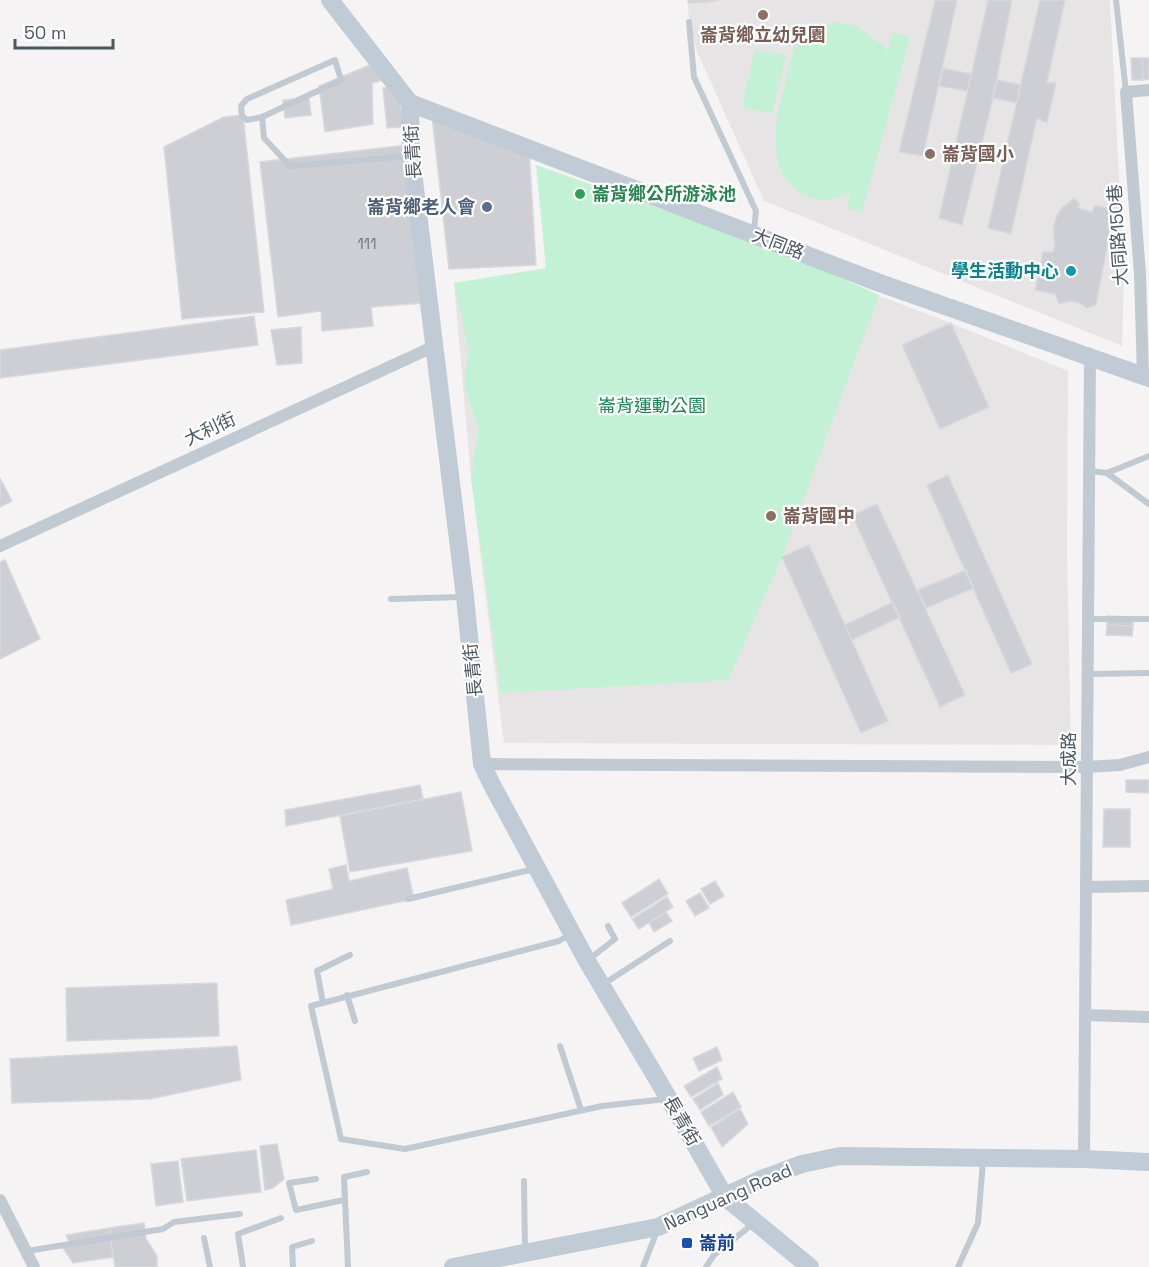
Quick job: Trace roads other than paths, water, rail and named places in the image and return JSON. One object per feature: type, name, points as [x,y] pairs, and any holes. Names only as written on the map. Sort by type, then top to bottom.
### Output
[{"type":"street","name":"長青街","points":[[330,0],[410,103],[411,156],[465,597],[482,764],[587,961],[724,1197],[810,1267]]},
{"type":"street","points":[[1126,92],[1149,90]]},
{"type":"street","name":"大同路150巷","points":[[1126,92],[1144,276],[1146,377]]},
{"type":"street","name":"大同路","points":[[410,103],[896,288],[1146,377]]},
{"type":"street","name":"大利街","points":[[0,546],[435,346]]},
{"type":"street","name":"大成路","points":[[1084,1160],[1090,358]]},
{"type":"street","points":[[482,764],[1086,767],[1120,765],[1149,757]]},
{"type":"street","points":[[1086,887],[1149,886]]},
{"type":"street","points":[[1085,1015],[1149,1017]]},
{"type":"street","name":"Nanguang Road","points":[[453,1267],[658,1227],[764,1178],[840,1156],[1149,1162]]},
{"type":"street","points":[[0,1200],[34,1267]]},
{"type":"lane","points":[[1116,0],[1126,92]]},
{"type":"lane","points":[[689,22],[694,77],[756,212],[754,235]]},
{"type":"lane","points":[[335,60],[341,80],[262,117],[247,120],[242,116],[241,106],[247,99],[335,60]]},
{"type":"lane","points":[[262,117],[264,138],[290,166],[411,156]]},
{"type":"lane","points":[[1089,471],[1107,472],[1149,456]]},
{"type":"lane","points":[[1107,472],[1149,504]]},
{"type":"lane","points":[[391,599],[465,597]]},
{"type":"lane","points":[[1088,619],[1149,619]]},
{"type":"lane","points":[[1088,674],[1149,673]]},
{"type":"lane","points":[[408,899],[537,868]]},
{"type":"lane","points":[[587,961],[615,939],[608,926]]},
{"type":"lane","points":[[572,934],[559,941],[311,1006],[341,1139],[405,1149],[602,1106],[669,1099]]},
{"type":"lane","points":[[602,985],[670,941]]},
{"type":"lane","points":[[322,1003],[317,971],[350,955]]},
{"type":"lane","points":[[347,995],[355,1021]]},
{"type":"lane","points":[[560,1046],[581,1110]]},
{"type":"lane","points":[[958,1267],[978,1223],[983,1159]]},
{"type":"lane","points":[[348,1267],[344,1177],[368,1172]]},
{"type":"lane","points":[[316,1179],[288,1183],[296,1210],[344,1200]]},
{"type":"lane","points":[[524,1181],[525,1254]]},
{"type":"lane","points":[[27,1251],[163,1229],[174,1222],[240,1214]]},
{"type":"lane","points":[[243,1267],[238,1234],[281,1218]]},
{"type":"lane","points":[[706,1267],[714,1255],[754,1222]]},
{"type":"lane","points":[[643,1267],[658,1227]]},
{"type":"lane","points":[[204,1238],[210,1267]]},
{"type":"lane","points":[[292,1267],[292,1247],[312,1241]]},
{"type":"place","name":"崙背鄉立幼兒園","points":[[763,15]]},
{"type":"place","name":"崙背國小","points":[[930,154]]},
{"type":"place","name":"崙背鄉公所游泳池","points":[[580,194]]},
{"type":"place","name":"崙背鄉老人會","points":[[487,207]]},
{"type":"place","name":"學生活動中心","points":[[1071,271]]},
{"type":"place","name":"崙背國中","points":[[771,516]]},
{"type":"place","name":"崙前","points":[[687,1243]]},
{"type":"park label","name":"崙背運動公園","points":[[652,406]]}]
